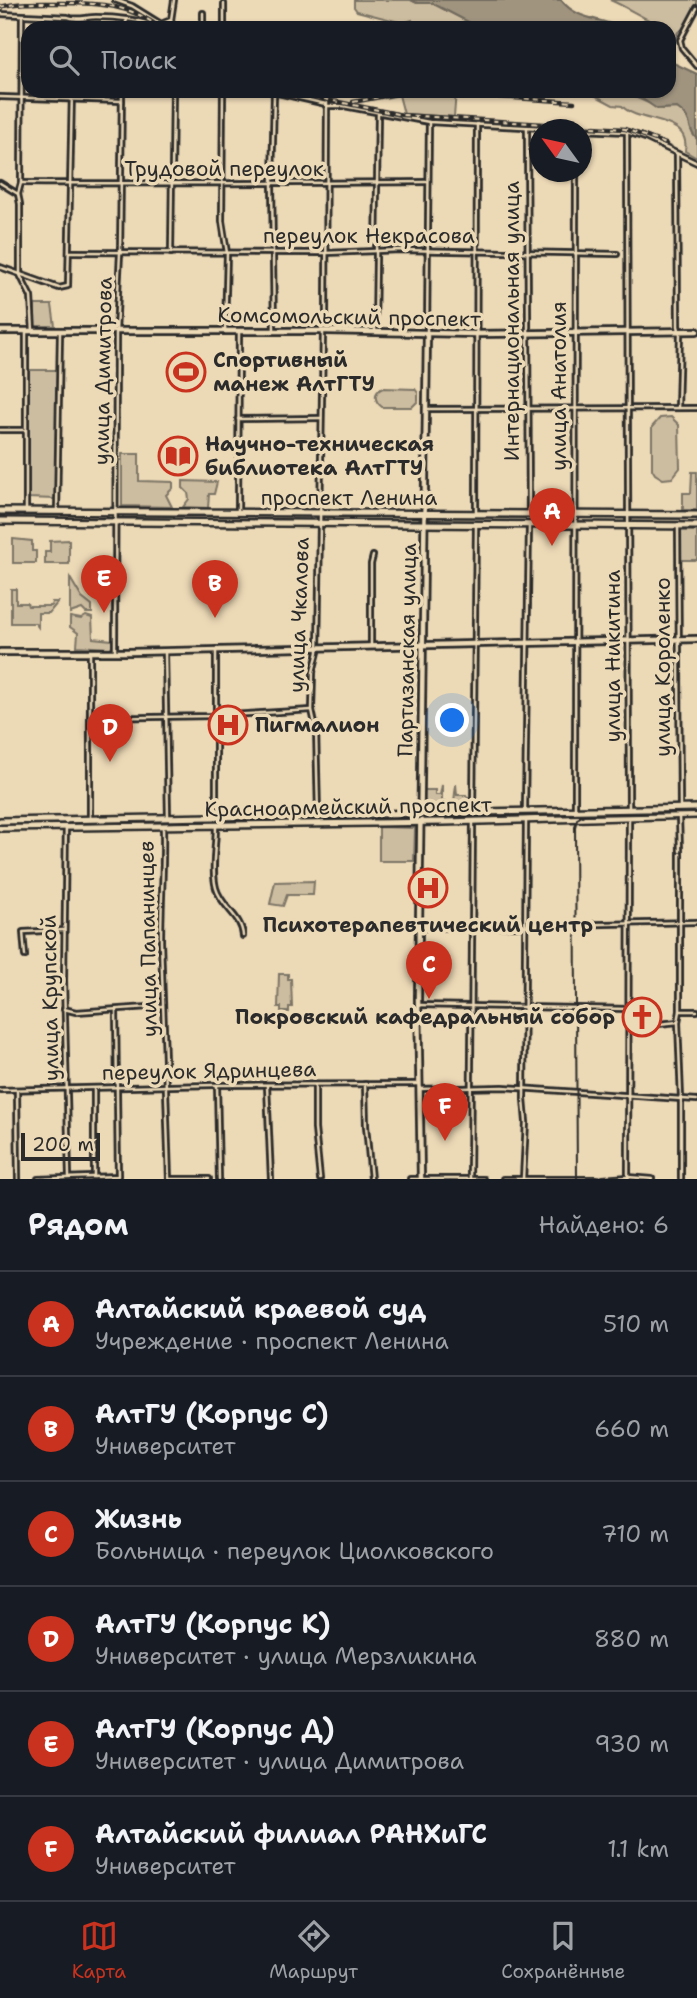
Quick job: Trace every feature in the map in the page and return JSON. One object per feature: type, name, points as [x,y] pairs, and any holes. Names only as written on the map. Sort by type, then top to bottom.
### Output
[{"type":"main road","name":"Комсомольский проспект","points":[[0,331],[575,334],[697,331]]},
{"type":"main road","name":"Партизанская улица","points":[[421,1179],[419,928],[427,333]]},
{"type":"main road","name":"проспект Ленина","points":[[0,511],[697,515]]},
{"type":"main road","name":"проспект Ленина","points":[[0,521],[697,526]]},
{"type":"main road","points":[[0,652],[115,652],[697,639]]},
{"type":"main road","name":"Красноармейский проспект","points":[[680,812],[697,808]]},
{"type":"main road","name":"Красноармейский проспект","points":[[294,820],[318,816],[575,811],[629,813]]},
{"type":"main road","name":"Красноармейский проспект","points":[[0,828],[90,820],[168,818],[216,821],[420,822],[526,820],[629,813],[680,812],[697,815]]},
{"type":"main road","points":[[491,813],[491,821]]},
{"type":"main road","name":"Красноармейский проспект","points":[[0,821],[163,826],[216,821]]},
{"type":"street","points":[[115,0],[132,6],[156,21]]},
{"type":"street","points":[[132,6],[134,0]]},
{"type":"street","points":[[171,20],[174,0]]},
{"type":"street","points":[[224,4],[224,21]]},
{"type":"street","points":[[697,8],[680,40],[682,48],[697,66]]},
{"type":"street","points":[[203,13],[203,21]]},
{"type":"street","points":[[0,14],[144,21]]},
{"type":"street","points":[[22,16],[22,21]]},
{"type":"street","points":[[0,97],[21,98]]},
{"type":"street","points":[[33,331],[31,297],[20,275],[18,194],[22,98],[122,102]]},
{"type":"street","name":"улица Димитрова","points":[[115,652],[116,332],[122,98]]},
{"type":"street","points":[[171,253],[173,98]]},
{"type":"street","points":[[223,98],[222,221],[227,253],[225,331]]},
{"type":"street","points":[[274,98],[274,331]]},
{"type":"street","points":[[293,98],[429,122],[527,128]]},
{"type":"street","points":[[326,317],[327,98]]},
{"type":"street","points":[[0,267],[59,288],[68,286],[72,100]]},
{"type":"street","points":[[375,331],[378,113]]},
{"type":"street","name":"Партизанская улица","points":[[427,333],[429,122]]},
{"type":"street","points":[[476,514],[477,124]]},
{"type":"street","name":"Интернациональная улица","points":[[527,128],[528,515]]},
{"type":"street","points":[[592,130],[627,132],[697,163]]},
{"type":"street","name":"улица Никитина","points":[[627,132],[628,1178]]},
{"type":"street","points":[[677,154],[678,408]]},
{"type":"street","name":"Трудовой переулок","points":[[20,183],[427,182]]},
{"type":"street","name":"улица Анатолия","points":[[575,811],[576,182]]},
{"type":"street","points":[[0,183],[18,194]]},
{"type":"street","name":"переулок Некрасова","points":[[70,251],[120,254],[326,253],[383,250],[617,254]]},
{"type":"street","points":[[26,331],[26,511]]},
{"type":"street","points":[[238,513],[239,331]]},
{"type":"street","name":"улица Чкалова","points":[[318,816],[316,729],[312,710],[313,673],[318,647],[318,514],[323,331]]},
{"type":"street","points":[[57,511],[60,332]]},
{"type":"street","points":[[425,409],[697,408]]},
{"type":"street","points":[[239,419],[321,418]]},
{"type":"street","points":[[0,430],[25,430]]},
{"type":"street","points":[[473,813],[477,526]]},
{"type":"street","points":[[525,812],[528,526]]},
{"type":"street","name":"улица Короленко","points":[[678,526],[678,1022],[681,1179]]},
{"type":"street","points":[[371,646],[373,556]]},
{"type":"street","points":[[216,649],[215,885],[242,926],[243,936]]},
{"type":"street","points":[[90,651],[90,820]]},
{"type":"street","name":"улица Папанинцев","points":[[165,651],[168,818]]},
{"type":"street","points":[[90,718],[312,710]]},
{"type":"street","points":[[523,1179],[526,1122],[526,820]]},
{"type":"street","points":[[470,1179],[473,821]]},
{"type":"street","name":"улица Крупской","points":[[66,823],[64,1009],[69,1176]]},
{"type":"street","name":"улица Папанинцев","points":[[163,826],[164,890],[161,942],[169,1179]]},
{"type":"street","points":[[419,928],[697,922]]},
{"type":"street","points":[[25,956],[23,932],[64,930]]},
{"type":"street","points":[[419,1005],[629,1009]]},
{"type":"street","points":[[64,1009],[76,1012],[163,1006]]},
{"type":"street","points":[[38,1179],[118,1176],[116,1010]]},
{"type":"street","points":[[680,1011],[697,1011]]},
{"type":"street","points":[[629,1027],[678,1022]]},
{"type":"street","points":[[365,1084],[372,1179]]},
{"type":"street","name":"переулок Ядринцева","points":[[0,1090],[365,1084],[524,1088],[697,1100]]},
{"type":"street","points":[[217,1085],[219,1179]]},
{"type":"street","points":[[267,1086],[271,1179]]},
{"type":"street","points":[[315,1086],[315,1129],[320,1179]]},
{"type":"street","points":[[94,1089],[94,1177]]},
{"type":"street","points":[[17,1090],[18,1179]]},
{"type":"street","points":[[169,1179],[209,1179]]},
{"type":"street","points":[[410,1179],[483,1179]]},
{"type":"street","points":[[503,1179],[597,1179]]},
{"type":"street","points":[[603,1179],[652,1179]]},
{"type":"shaded area","points":[[354,0],[411,0],[417,3],[432,3],[467,21],[395,21],[357,11]]},
{"type":"shaded area","points":[[411,0],[561,0],[574,12],[603,21],[467,21],[432,3],[417,3]]},
{"type":"shaded area","points":[[610,0],[697,0],[697,8],[676,37],[676,21],[650,21]]},
{"type":"shaded area","points":[[676,64],[697,74],[697,139],[691,131],[689,121],[677,108],[657,109],[641,98],[676,98]]},
{"type":"shaded area","points":[[400,98],[455,98],[454,117],[404,114]]},
{"type":"shaded area","points":[[600,98],[637,98],[662,109],[677,108],[689,121],[691,131],[697,139],[697,158],[685,151],[685,140],[680,131],[630,112],[622,106],[613,105]]},
{"type":"shaded area","points":[[35,305],[52,305],[55,326],[35,326]]},
{"type":"shaded area","points":[[29,370],[57,370],[55,499],[28,498]]},
{"type":"shaded area","points":[[383,388],[415,389],[418,401],[412,407],[382,407],[376,397]]},
{"type":"shaded area","points":[[671,417],[679,425],[680,468],[672,478],[663,479],[652,469],[652,427],[660,418]]},
{"type":"shaded area","points":[[122,454],[139,454],[139,481],[173,482],[173,488],[166,495],[172,507],[122,506]]},
{"type":"shaded area","points":[[692,472],[697,472],[697,510],[683,510],[683,493],[691,493]]},
{"type":"shaded area","points":[[183,481],[217,482],[214,494],[209,494],[208,508],[183,507],[189,499],[183,488]]},
{"type":"shaded area","points":[[0,513],[108,514],[108,520],[0,519]]},
{"type":"shaded area","points":[[123,514],[310,516],[310,522],[123,520]]},
{"type":"shaded area","points":[[327,516],[419,517],[419,523],[327,522]]},
{"type":"shaded area","points":[[430,517],[569,517],[569,524],[430,523]]},
{"type":"shaded area","points":[[632,518],[697,518],[697,524],[632,524]]},
{"type":"shaded area","points":[[680,531],[697,531],[697,560],[680,560]]},
{"type":"shaded area","points":[[13,539],[32,541],[32,551],[36,551],[36,563],[13,563]]},
{"type":"shaded area","points":[[69,540],[69,564],[45,564],[45,552],[50,552],[50,541]]},
{"type":"shaded area","points":[[70,578],[82,598],[92,606],[92,613],[86,613],[82,609],[70,613]]},
{"type":"shaded area","points":[[11,589],[16,589],[16,603],[51,606],[52,602],[58,602],[49,613],[38,613],[38,627],[35,623],[11,623]]},
{"type":"shaded area","points":[[86,616],[92,618],[93,638],[112,640],[110,648],[77,646],[78,633],[70,627],[70,617],[81,619]]},
{"type":"shaded area","points":[[456,784],[457,795],[466,795],[471,802],[470,808],[425,807],[423,790],[435,790],[435,795],[440,795],[442,785],[442,802],[454,802]]},
{"type":"shaded area","points":[[379,827],[415,828],[414,861],[379,861]]},
{"type":"shaded area","points":[[314,881],[313,895],[287,895],[283,906],[270,904],[275,882]]},
{"type":"shaded area","points":[[279,974],[288,974],[288,979],[291,979],[292,1007],[289,1007],[289,1012],[281,1012],[281,1007],[278,1007]]},
{"type":"tram line","points":[[0,825],[697,813]]},
{"type":"tram line","points":[[577,1179],[575,827],[577,819],[586,814]]},
{"type":"railway","points":[[0,7],[30,3],[113,6],[150,21]]},
{"type":"railway","points":[[319,98],[402,115],[625,129],[666,144]]},
{"type":"railway","points":[[353,102],[374,98]]},
{"type":"railway","points":[[516,98],[574,102]]},
{"type":"place","name":"Спортивный манеж АлтГТУ","points":[[186,372]]},
{"type":"place","name":"Научно-техническая библиотека АлтГТУ","points":[[178,456]]},
{"type":"place","name":"Алтайский краевой суд","points":[[552,546]]},
{"type":"place","name":"АлтГУ (Корпус Д)","points":[[104,613]]},
{"type":"place","name":"АлтГУ (Корпус С)","points":[[215,618]]},
{"type":"place","name":"Пигмалион","points":[[228,725]]},
{"type":"place","name":"АлтГУ (Корпус К)","points":[[110,762]]},
{"type":"place","name":"Психотерапевтический центр","points":[[428,888]]},
{"type":"place","name":"Жизнь","points":[[429,999]]},
{"type":"place","name":"Покровский кафедральный собор","points":[[642,1017]]},
{"type":"place","name":"Алтайский филиал РАНХиГС","points":[[445,1141]]}]
